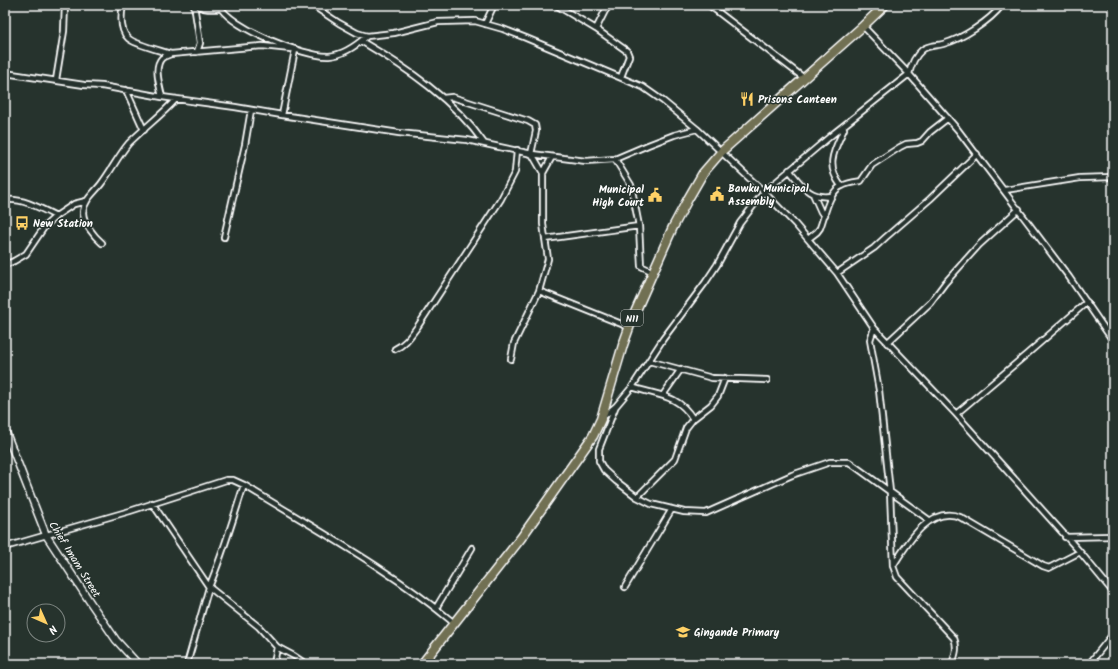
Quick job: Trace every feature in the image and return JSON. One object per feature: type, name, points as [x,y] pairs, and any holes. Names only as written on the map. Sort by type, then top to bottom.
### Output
[{"type":"highway","name":"N11","points":[[422,664],[521,538],[593,436],[601,419],[629,327],[673,227],[703,173],[722,151],[885,5]]},
{"type":"street","points":[[56,80],[64,31],[65,5]]},
{"type":"street","points":[[123,5],[122,24],[127,37],[130,40],[148,47],[171,54],[262,46],[293,49]]},
{"type":"street","points":[[197,52],[200,43],[195,5],[212,9],[220,7],[234,21],[244,27],[293,49],[315,55],[330,56],[340,53],[367,36]]},
{"type":"street","points":[[312,5],[345,26],[367,36],[394,33],[438,22],[475,21],[526,38],[621,77],[643,87],[663,101],[722,151],[764,192],[808,239],[837,273],[874,328],[956,414],[1080,552],[1113,592]]},
{"type":"street","points":[[485,24],[494,5]]},
{"type":"street","points":[[556,5],[596,29],[629,53],[629,59],[621,77]]},
{"type":"street","points":[[596,29],[605,10],[610,5]]},
{"type":"street","points":[[709,5],[804,78]]},
{"type":"street","points":[[601,419],[616,406],[632,387],[663,339],[717,265],[740,223],[764,192],[843,126],[909,74],[911,67],[922,50],[926,47],[944,44],[976,28],[1002,5]]},
{"type":"street","points":[[863,26],[909,74],[948,118],[1005,190],[1113,341]]},
{"type":"street","points":[[361,41],[395,62],[443,98],[469,124],[484,143]]},
{"type":"street","points":[[282,115],[293,49]]},
{"type":"street","points":[[162,97],[158,72],[159,64],[163,58],[171,54]]},
{"type":"street","points":[[5,73],[84,85],[102,86],[162,97],[398,133],[468,140],[532,154],[586,161],[615,159],[674,135],[697,129]]},
{"type":"street","points":[[126,90],[144,130]]},
{"type":"street","points":[[443,98],[462,100],[535,125],[536,131],[532,154],[543,173]]},
{"type":"street","points":[[102,243],[96,238],[85,219],[83,212],[86,201],[106,177],[129,143],[176,99]]},
{"type":"street","points":[[224,237],[247,138],[251,110]]},
{"type":"street","points":[[808,239],[817,232],[825,215],[831,196],[835,190],[841,186],[861,181],[872,165],[906,144],[917,144],[922,141],[930,132],[948,118]]},
{"type":"street","points":[[841,186],[834,173],[831,161],[844,129],[843,126]]},
{"type":"street","points":[[395,349],[407,341],[418,326],[501,199],[515,172],[518,150]]},
{"type":"street","points":[[837,273],[882,241],[930,199],[976,154]]},
{"type":"street","points":[[511,359],[514,343],[539,291],[548,259],[543,224],[543,173],[552,157]]},
{"type":"street","points":[[615,159],[631,185],[639,226],[641,266],[653,272]]},
{"type":"street","points":[[789,170],[805,188],[813,194],[823,197],[831,196]]},
{"type":"street","points":[[1005,190],[1080,178],[1113,177]]},
{"type":"street","points":[[813,194],[825,215]]},
{"type":"street","points":[[5,200],[12,199],[21,201],[56,216]]},
{"type":"street","points":[[5,265],[26,254],[33,245],[37,236],[56,216],[74,204],[86,201]]},
{"type":"street","points":[[887,343],[930,303],[979,245],[1019,209]]},
{"type":"street","points":[[545,239],[639,226]]},
{"type":"street","points":[[539,291],[629,327]]},
{"type":"street","points":[[956,414],[1086,302]]},
{"type":"street","points":[[874,328],[870,340],[879,390],[890,492],[893,566],[897,577],[954,638],[957,645],[952,664]]},
{"type":"street","points":[[649,361],[703,376],[768,380]]},
{"type":"street","points":[[663,395],[681,369]]},
{"type":"street","points":[[637,497],[675,459],[686,428],[693,419],[711,405],[718,396],[725,378]]},
{"type":"street","points":[[632,387],[663,395],[676,401],[683,406],[693,419]]},
{"type":"street","points":[[616,406],[599,449],[599,461],[604,470],[637,497],[651,504],[684,512],[706,513],[792,475],[830,462],[850,462],[929,520]]},
{"type":"street","name":"Chief Imam Street","points":[[5,430],[46,535],[112,634],[138,664]]},
{"type":"street","points":[[5,547],[130,511],[226,480],[233,480],[244,485],[374,564],[420,596],[454,623]]},
{"type":"street","points":[[187,664],[209,587],[220,559],[244,485]]},
{"type":"street","points":[[152,503],[209,587],[260,627],[277,647],[306,664]]},
{"type":"street","points":[[625,587],[672,509]]},
{"type":"street","points":[[893,566],[912,538],[929,520],[947,513],[960,517],[1043,566],[1049,568],[1080,552]]},
{"type":"street","points":[[1065,537],[1113,536]]},
{"type":"street","points":[[436,608],[472,548]]},
{"type":"street","points":[[1089,664],[1113,634]]},
{"type":"street","points":[[274,664],[277,647]]},
{"type":"place","name":"Prisons Canteen","points":[[747,99]]},
{"type":"place","name":"Bawku Municipal Assembly","points":[[717,194]]},
{"type":"place","name":"Municipal High Court","points":[[655,195]]},
{"type":"place","name":"New Station","points":[[22,223]]},
{"type":"place","name":"Gingande Primary","points":[[683,632]]}]
